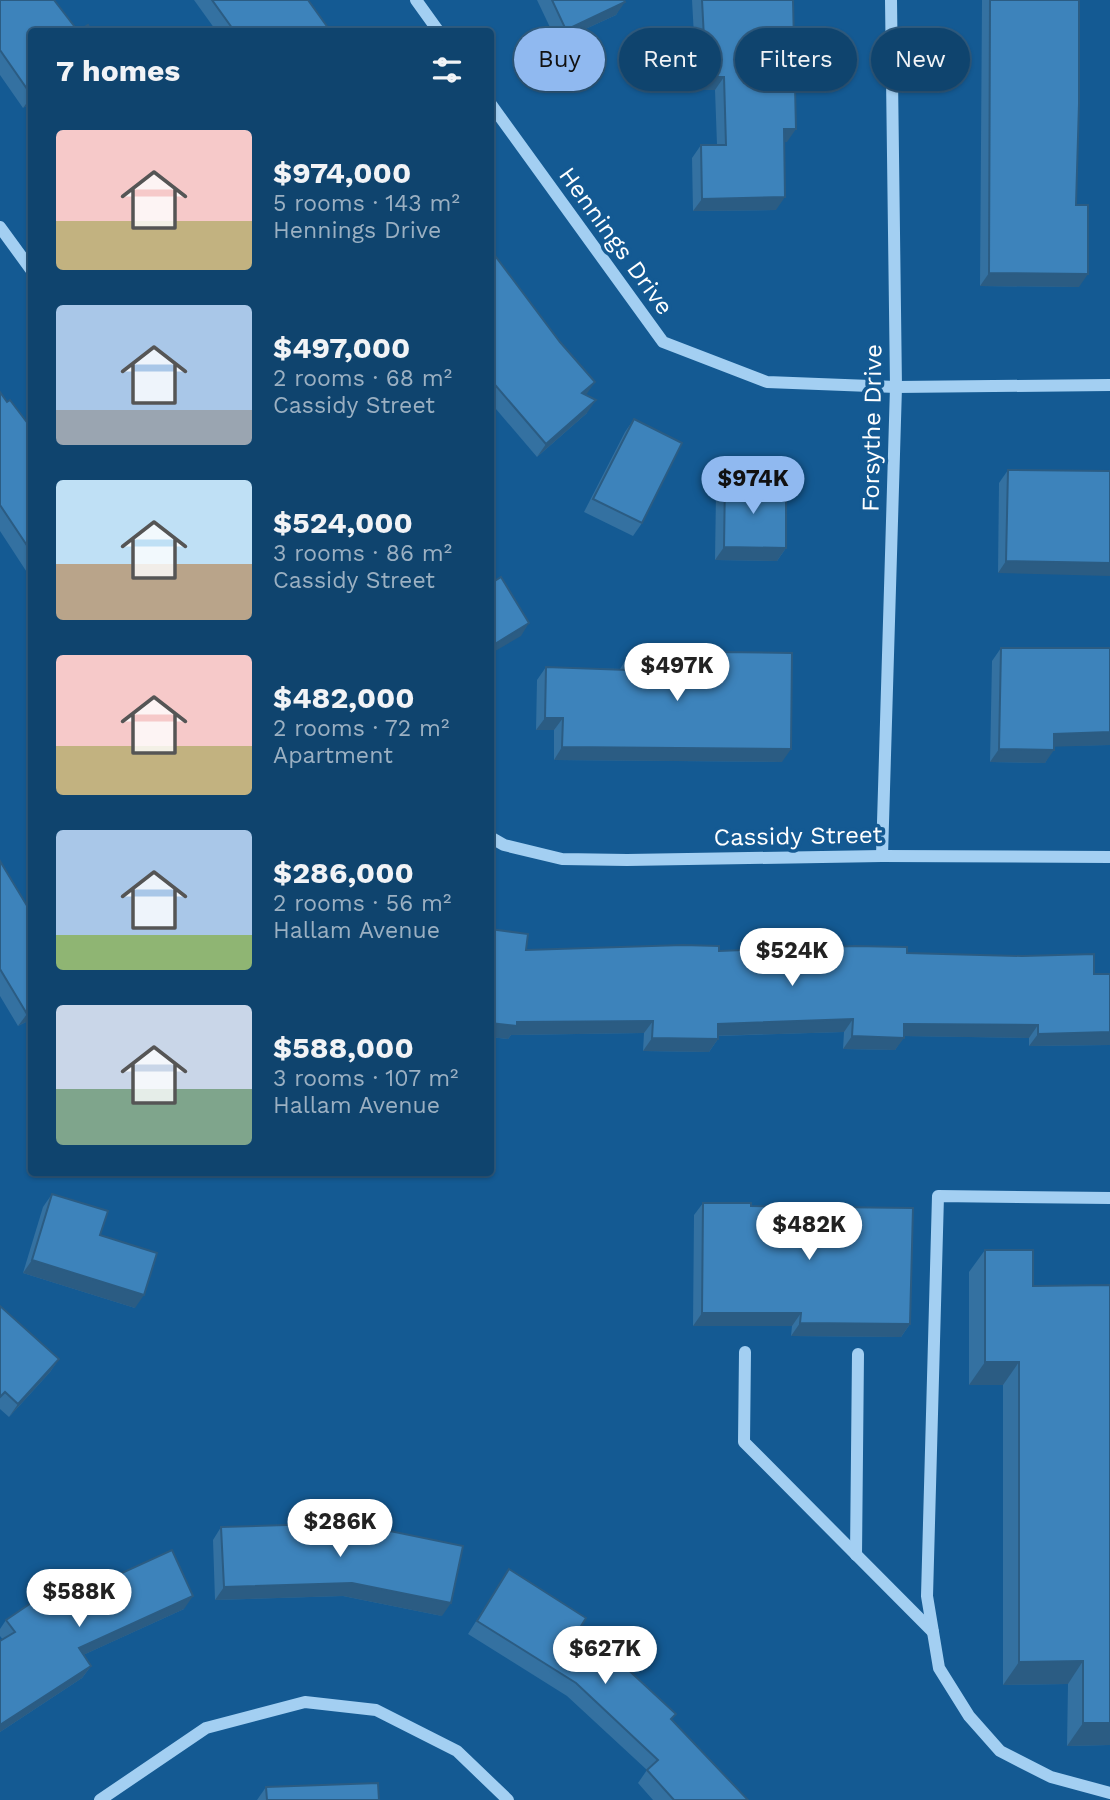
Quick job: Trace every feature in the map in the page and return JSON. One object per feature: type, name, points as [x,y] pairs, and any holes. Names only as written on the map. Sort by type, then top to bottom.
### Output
[{"type":"street","points":[[416,0],[436,28]]},
{"type":"street","name":"Forsythe Drive","points":[[882,856],[896,387],[891,0]]},
{"type":"street","name":"Hennings Drive","points":[[494,109],[663,342],[767,382],[896,387],[1110,385]]},
{"type":"street","points":[[0,227],[28,266]]},
{"type":"street","name":"Cassidy Street","points":[[494,839],[504,845],[562,859],[1110,857]]},
{"type":"street","points":[[1110,1198],[938,1196],[927,1595],[940,1668],[969,1716],[1000,1751],[1051,1777],[1110,1793]]},
{"type":"street","points":[[745,1352],[744,1442],[933,1632]]},
{"type":"street","points":[[856,1555],[858,1354]]},
{"type":"street","points":[[100,1800],[206,1728],[304,1702],[376,1710],[457,1751],[508,1800]]},
{"type":"building","points":[[0,0],[54,0],[76,28],[28,28],[28,90],[0,50]]},
{"type":"building","points":[[212,0],[308,0],[328,28],[232,28]]},
{"type":"building","points":[[552,0],[625,2],[570,28],[565,28]]},
{"type":"building","points":[[702,0],[793,0],[794,28],[735,28],[735,91],[795,91],[796,129],[784,129],[785,197],[702,199],[701,145],[726,145],[721,28],[703,28]]},
{"type":"building","points":[[990,0],[1079,0],[1076,205],[1088,205],[1088,274],[989,273]]},
{"type":"building","points":[[494,254],[560,342],[595,382],[582,393],[596,400],[546,444],[494,384]]},
{"type":"building","points":[[0,392],[7,402],[10,400],[28,424],[28,547],[0,505]]},
{"type":"building","points":[[634,419],[682,443],[642,523],[593,499]]},
{"type":"building","points":[[1008,470],[1110,471],[1110,563],[1006,561]]},
{"type":"building","points":[[725,480],[771,480],[771,501],[786,501],[786,548],[724,547]]},
{"type":"building","points":[[501,577],[529,623],[494,645],[494,581]]},
{"type":"building","points":[[1001,648],[1110,648],[1110,732],[1054,734],[1054,750],[999,749]]},
{"type":"building","points":[[720,652],[792,653],[791,749],[562,747],[563,718],[545,718],[546,667],[627,670],[627,658],[720,658]]},
{"type":"building","points":[[0,861],[28,907],[28,1013],[0,969]]},
{"type":"building","points":[[494,930],[528,934],[526,950],[683,945],[719,946],[719,951],[855,946],[907,947],[907,953],[1022,956],[1094,954],[1094,974],[1110,974],[1110,1032],[1038,1034],[1038,1025],[904,1024],[904,1038],[852,1036],[853,1019],[718,1024],[718,1039],[652,1038],[653,1021],[517,1022],[517,1026],[494,1023]]},
{"type":"building","points":[[52,1194],[108,1211],[100,1235],[157,1253],[144,1295],[32,1260]]},
{"type":"building","points":[[703,1203],[913,1208],[910,1324],[800,1323],[801,1313],[702,1313]]},
{"type":"building","points":[[985,1250],[1033,1250],[1033,1286],[1110,1285],[1110,1723],[1083,1723],[1083,1661],[1019,1662],[1019,1362],[985,1362]]},
{"type":"building","points":[[0,1306],[59,1359],[18,1404],[5,1392],[0,1397]]},
{"type":"building","points":[[351,1523],[463,1546],[451,1603],[352,1583],[224,1587],[221,1527]]},
{"type":"building","points":[[172,1550],[193,1596],[79,1648],[91,1666],[0,1725],[0,1641],[15,1632],[6,1620],[43,1595],[50,1606]]},
{"type":"building","points":[[509,1569],[586,1618],[581,1626],[676,1714],[671,1719],[748,1800],[674,1800],[647,1770],[658,1760],[576,1683],[477,1621]]},
{"type":"building","points":[[378,1783],[379,1800],[267,1800],[266,1787]]}]
